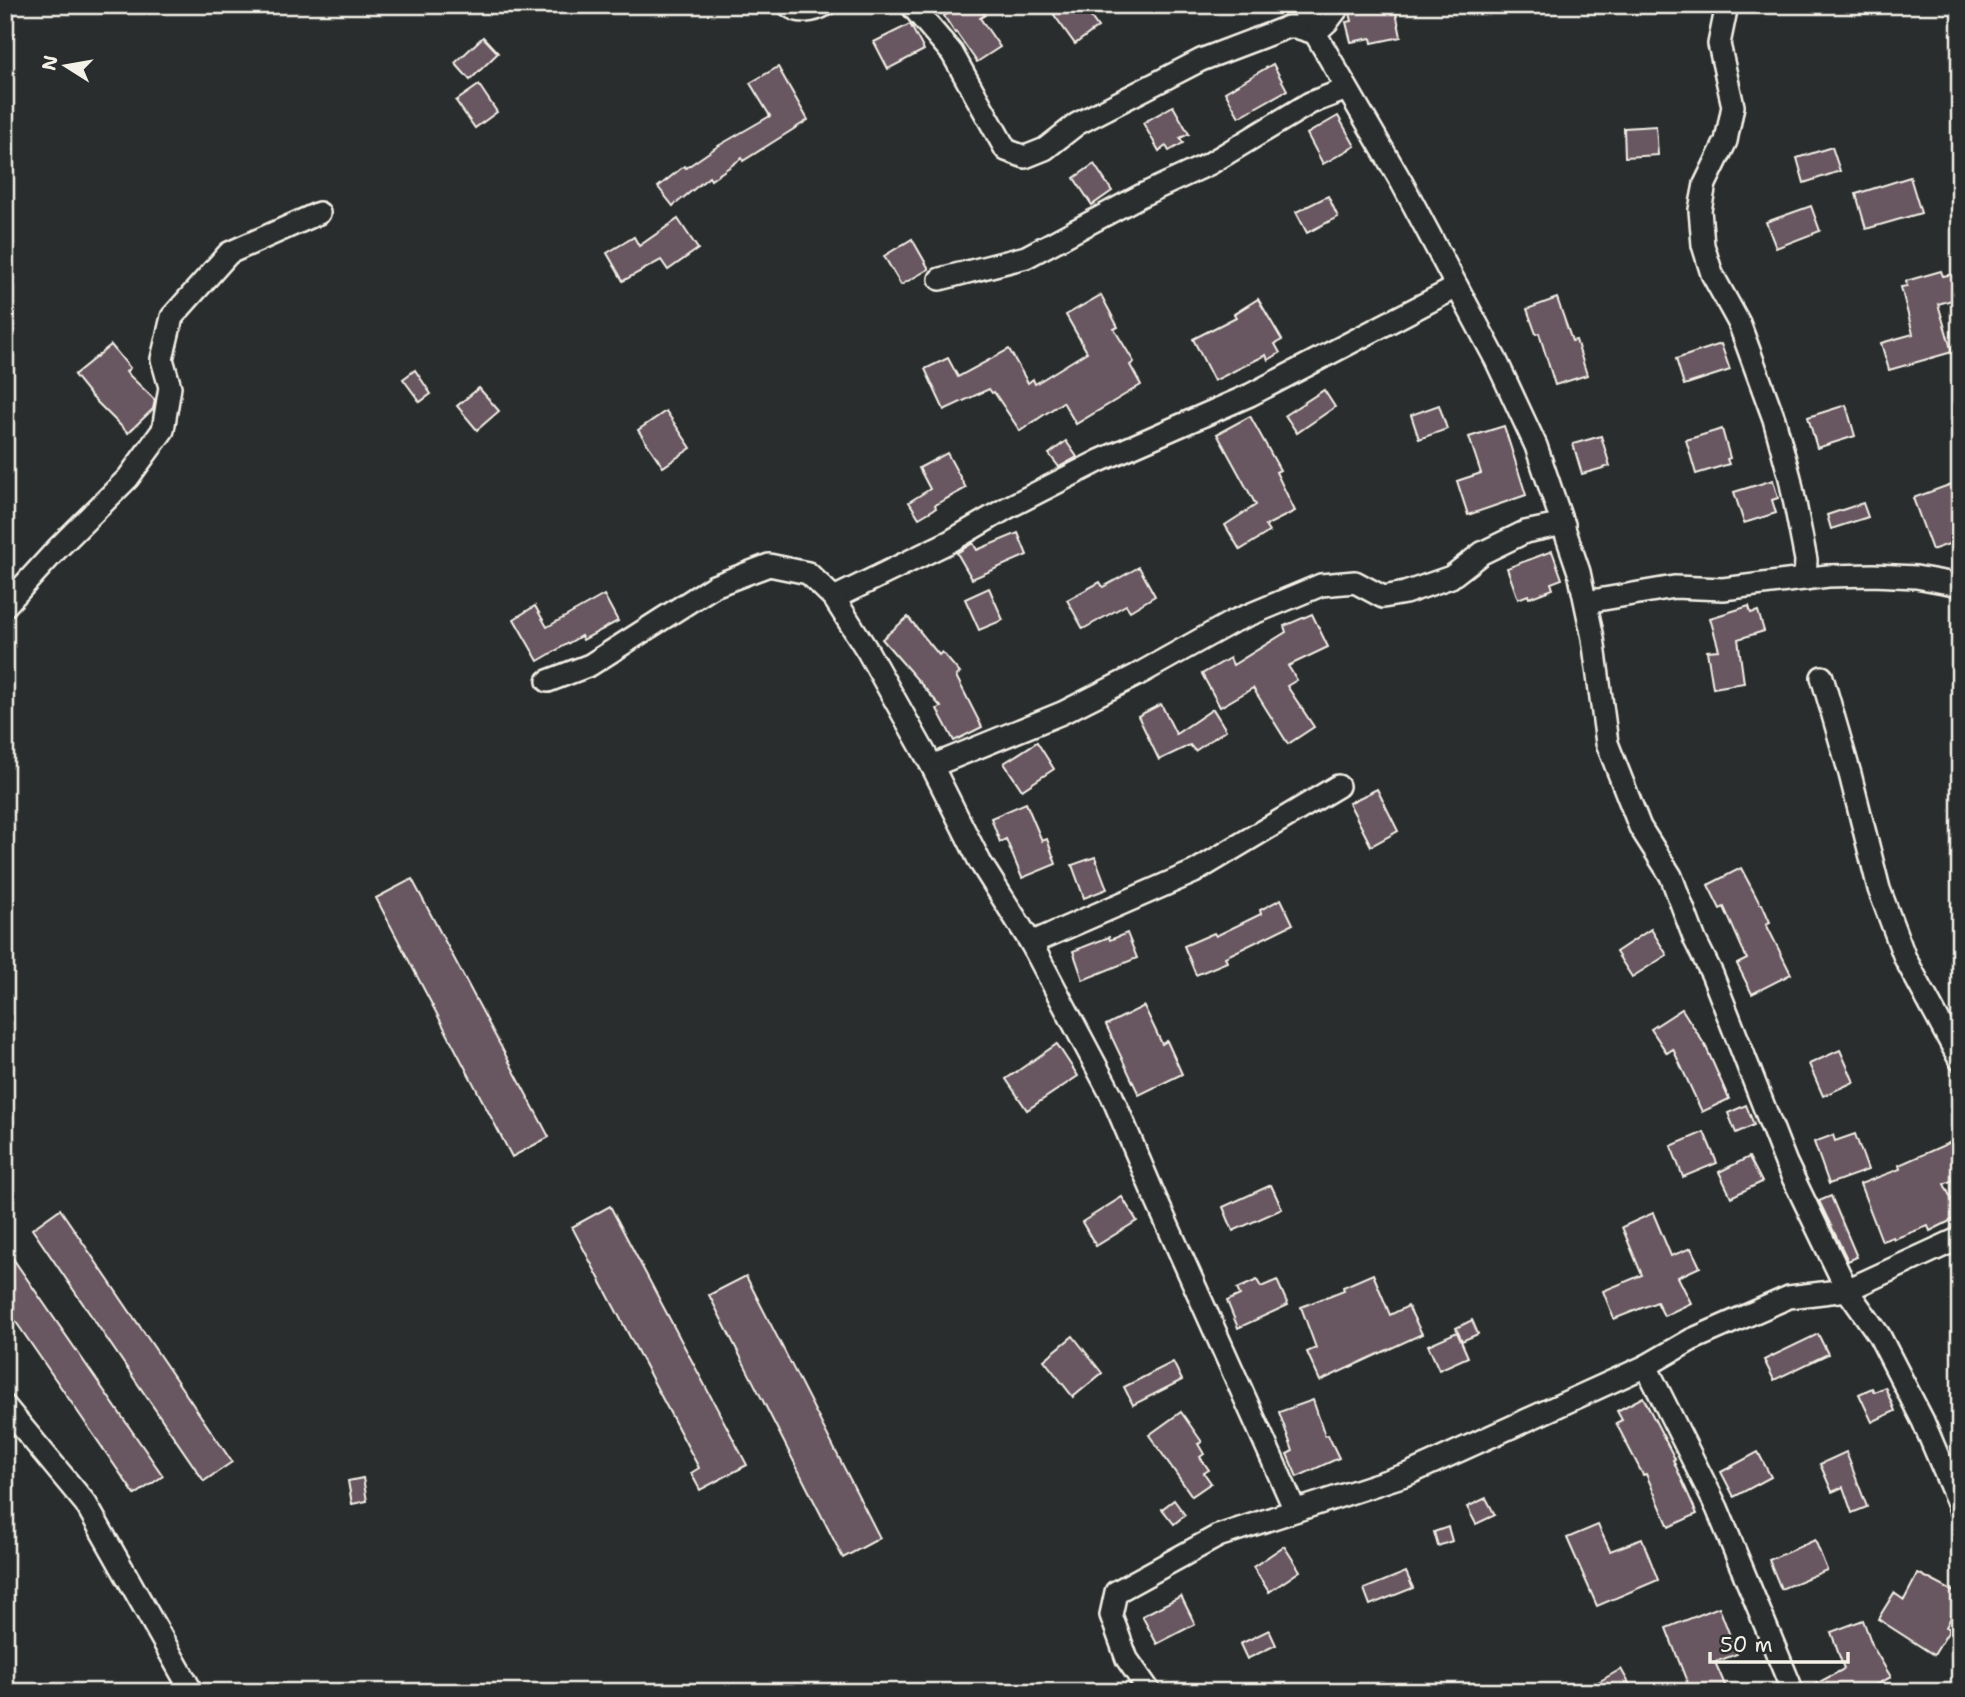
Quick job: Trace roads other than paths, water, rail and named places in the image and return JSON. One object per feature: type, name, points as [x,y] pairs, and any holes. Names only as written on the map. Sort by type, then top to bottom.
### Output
[{"type":"street","points":[[788,5],[795,11],[815,11],[825,5]]},
{"type":"street","points":[[911,5],[952,53],[1006,150],[1025,157],[1045,149],[1077,124],[1201,60],[1288,27],[1315,33]]},
{"type":"street","points":[[1302,5],[1315,33],[1402,183],[1496,360],[1536,446],[1580,572],[1593,638],[1607,743],[1640,827],[1671,876],[1786,1163],[1847,1290],[1879,1335],[1923,1421],[1958,1503]]},
{"type":"street","points":[[1315,33],[1339,5]]},
{"type":"street","points":[[1727,5],[1719,44],[1733,106],[1726,141],[1705,184],[1700,210],[1703,245],[1712,274],[1739,323],[1774,419],[1790,478],[1806,560],[1805,579]]},
{"type":"street","points":[[940,279],[1026,257],[1142,195],[1209,164],[1310,103],[1347,89]]},
{"type":"street","points":[[5,606],[128,478],[163,430],[170,387],[162,359],[172,317],[229,253],[319,213]]},
{"type":"street","points":[[834,598],[949,542],[1007,508],[1099,461],[1250,395],[1457,287]]},
{"type":"street","points":[[932,766],[1062,713],[1232,622],[1321,585],[1354,582],[1383,597],[1405,593],[1451,577],[1482,553],[1525,532],[1564,524]]},
{"type":"street","points":[[548,681],[590,665],[714,586],[769,565],[808,573],[834,598],[867,650],[932,766],[980,862],[1031,943],[1112,1096],[1295,1510]]},
{"type":"street","points":[[1586,602],[1674,587],[1723,589],[1828,576],[1916,577],[1960,585]]},
{"type":"street","points":[[1822,677],[1879,888],[1905,958],[1960,1060]]},
{"type":"street","points":[[1031,943],[1194,872],[1338,786]]},
{"type":"street","points":[[1150,1692],[1127,1659],[1111,1615],[1116,1592],[1218,1536],[1408,1474],[1646,1366],[1691,1340],[1789,1297],[1847,1290],[1960,1238]]},
{"type":"street","points":[[1646,1366],[1717,1508],[1793,1692]]},
{"type":"street","points":[[5,1406],[86,1504],[192,1692]]}]
